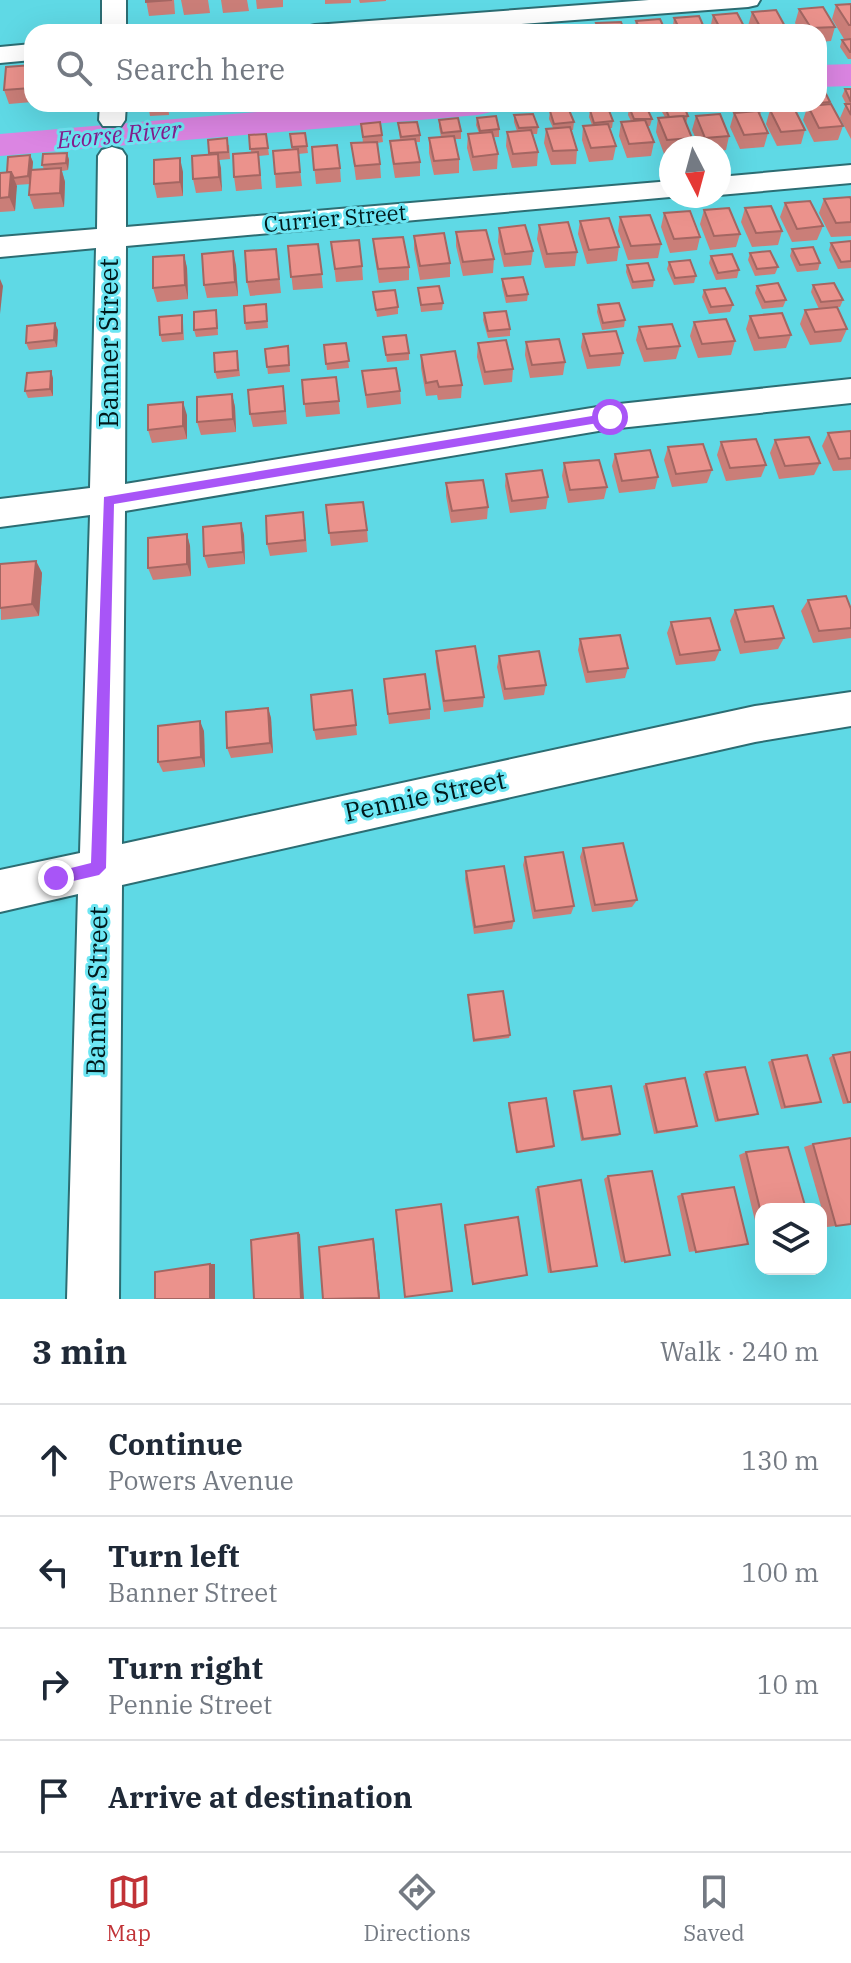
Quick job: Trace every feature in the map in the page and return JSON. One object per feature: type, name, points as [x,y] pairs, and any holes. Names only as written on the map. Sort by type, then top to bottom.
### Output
[{"type":"street","points":[[114,0],[114,24]]},
{"type":"street","points":[[423,24],[748,0]]},
{"type":"street","points":[[0,55],[24,53]]},
{"type":"street","name":"Banner Street","points":[[93,1299],[99,868],[109,500],[112,126]]},
{"type":"street","points":[[731,185],[851,174]]},
{"type":"street","name":"Currier Street","points":[[0,247],[659,191]]},
{"type":"street","points":[[0,513],[109,500],[610,417],[851,391]]},
{"type":"street","name":"Pennie Street","points":[[0,891],[755,724],[851,709]]},
{"type":"building","points":[[851,4],[851,25],[849,25],[836,5]]},
{"type":"building","points":[[823,7],[835,27],[808,24],[799,9]]},
{"type":"building","points":[[776,10],[784,24],[759,24],[752,12]]},
{"type":"building","points":[[737,13],[743,24],[718,24],[713,15]]},
{"type":"building","points":[[699,16],[702,24],[677,24],[674,18]]},
{"type":"building","points":[[660,19],[662,24],[637,24],[636,21]]},
{"type":"building","points":[[851,39],[851,52],[850,52],[842,40]]},
{"type":"building","points":[[24,66],[24,89],[4,90],[6,67]]},
{"type":"building","points":[[827,104],[831,104],[843,126],[819,128],[811,112],[827,112]]},
{"type":"building","points":[[550,112],[570,112],[574,122],[554,124]]},
{"type":"building","points":[[591,112],[610,112],[613,121],[594,123]]},
{"type":"building","points":[[631,112],[649,112],[652,119],[634,119]]},
{"type":"building","points":[[667,112],[686,112],[688,116],[669,117]]},
{"type":"building","points":[[758,112],[768,133],[744,135],[734,113]]},
{"type":"building","points":[[771,112],[796,112],[805,130],[781,132]]},
{"type":"building","points":[[533,114],[538,127],[519,128],[514,115]]},
{"type":"building","points":[[720,114],[729,136],[704,136],[696,116]]},
{"type":"building","points":[[496,116],[499,129],[480,131],[477,118]]},
{"type":"building","points":[[683,116],[691,136],[665,136],[658,118]]},
{"type":"building","points":[[458,118],[461,131],[442,133],[439,120]]},
{"type":"building","points":[[645,120],[654,142],[629,144],[621,122]]},
{"type":"building","points":[[380,122],[382,135],[363,137],[361,124]]},
{"type":"building","points":[[417,122],[420,135],[401,137],[398,123]]},
{"type":"building","points":[[608,124],[616,146],[591,148],[583,126]]},
{"type":"building","points":[[570,127],[577,150],[553,151],[546,129]]},
{"type":"building","points":[[531,130],[538,152],[513,154],[507,132]]},
{"type":"building","points":[[492,132],[498,154],[473,157],[468,134]]},
{"type":"building","points":[[305,133],[307,146],[292,147],[290,134]]},
{"type":"building","points":[[266,134],[268,148],[250,149],[249,135]]},
{"type":"building","points":[[454,136],[459,159],[434,161],[429,138]]},
{"type":"building","points":[[227,138],[228,152],[209,153],[208,140]]},
{"type":"building","points":[[415,139],[420,162],[394,164],[390,141]]},
{"type":"building","points":[[377,142],[380,164],[355,166],[351,143]]},
{"type":"building","points":[[337,145],[340,168],[314,170],[312,147]]},
{"type":"building","points":[[298,149],[300,172],[275,174],[273,151]]},
{"type":"building","points":[[258,152],[260,175],[234,177],[233,154]]},
{"type":"building","points":[[67,153],[66,163],[42,165],[43,154]]},
{"type":"building","points":[[218,154],[219,177],[193,179],[192,156]]},
{"type":"building","points":[[30,155],[28,176],[14,178],[11,172],[7,172],[8,157]]},
{"type":"building","points":[[180,158],[180,182],[154,184],[154,160]]},
{"type":"building","points":[[61,168],[60,193],[29,195],[31,170]]},
{"type":"building","points":[[11,172],[9,197],[0,198],[0,173]]},
{"type":"building","points":[[850,197],[851,222],[836,223],[824,199]]},
{"type":"building","points":[[810,201],[823,226],[797,229],[785,203]]},
{"type":"building","points":[[771,206],[782,231],[756,233],[745,208]]},
{"type":"building","points":[[729,208],[740,234],[714,236],[704,210]]},
{"type":"building","points":[[690,211],[700,237],[674,239],[664,213]]},
{"type":"building","points":[[650,215],[661,244],[631,246],[620,217]]},
{"type":"building","points":[[609,218],[619,247],[589,250],[580,221]]},
{"type":"building","points":[[568,222],[577,252],[547,254],[539,225]]},
{"type":"building","points":[[525,225],[533,251],[505,254],[499,228]]},
{"type":"building","points":[[486,230],[494,259],[463,262],[456,232]]},
{"type":"building","points":[[444,233],[450,263],[420,266],[414,236]]},
{"type":"building","points":[[403,237],[409,267],[378,269],[373,239]]},
{"type":"building","points":[[359,240],[362,266],[335,269],[331,242]]},
{"type":"building","points":[[851,241],[851,261],[841,262],[831,243]]},
{"type":"building","points":[[318,244],[322,274],[291,277],[288,246]]},
{"type":"building","points":[[813,247],[820,263],[800,265],[792,249]]},
{"type":"building","points":[[276,249],[279,279],[247,282],[245,251]]},
{"type":"building","points":[[233,251],[235,282],[204,285],[202,254]]},
{"type":"building","points":[[770,251],[778,267],[757,269],[750,253]]},
{"type":"building","points":[[732,254],[739,270],[718,273],[711,256]]},
{"type":"building","points":[[184,255],[185,285],[153,288],[153,257]]},
{"type":"building","points":[[690,260],[696,276],[675,278],[669,262]]},
{"type":"building","points":[[648,263],[654,280],[633,282],[627,265]]},
{"type":"building","points":[[523,277],[528,294],[507,296],[502,279]]},
{"type":"building","points":[[778,283],[786,300],[765,302],[757,286]]},
{"type":"building","points":[[834,283],[843,300],[821,302],[813,285]]},
{"type":"building","points":[[439,286],[443,303],[421,305],[418,288]]},
{"type":"building","points":[[725,288],[733,305],[711,307],[704,290]]},
{"type":"building","points":[[395,290],[398,307],[376,310],[373,292]]},
{"type":"building","points":[[619,303],[625,320],[603,323],[598,305]]},
{"type":"building","points":[[266,304],[267,321],[245,323],[244,306]]},
{"type":"building","points":[[837,307],[847,329],[815,332],[805,310]]},
{"type":"building","points":[[216,310],[217,328],[194,330],[194,312]]},
{"type":"building","points":[[506,311],[510,329],[488,331],[484,313]]},
{"type":"building","points":[[782,313],[791,335],[759,338],[750,316]]},
{"type":"building","points":[[182,315],[182,333],[160,335],[159,317]]},
{"type":"building","points":[[726,319],[735,341],[702,344],[694,322]]},
{"type":"building","points":[[55,323],[54,340],[26,343],[27,326]]},
{"type":"building","points":[[672,324],[680,346],[647,349],[639,327]]},
{"type":"building","points":[[616,331],[623,353],[590,356],[583,334]]},
{"type":"building","points":[[406,335],[409,353],[386,355],[383,337]]},
{"type":"building","points":[[559,339],[565,362],[532,365],[526,342]]},
{"type":"building","points":[[506,340],[513,369],[485,372],[478,343]]},
{"type":"building","points":[[346,343],[349,361],[326,364],[324,345]]},
{"type":"building","points":[[288,346],[289,365],[267,367],[265,349]]},
{"type":"building","points":[[237,351],[238,370],[215,372],[214,353]]},
{"type":"building","points":[[455,351],[462,385],[439,387],[437,381],[426,383],[421,355]]},
{"type":"building","points":[[396,368],[400,391],[366,395],[362,371]]},
{"type":"building","points":[[51,371],[50,389],[25,391],[27,373]]},
{"type":"building","points":[[336,377],[339,401],[304,404],[302,380]]},
{"type":"building","points":[[283,386],[285,411],[250,414],[248,390]]},
{"type":"building","points":[[232,394],[233,419],[197,422],[197,397]]},
{"type":"building","points":[[183,402],[183,426],[148,430],[148,405]]},
{"type":"building","points":[[851,431],[851,458],[839,459],[828,433]]},
{"type":"building","points":[[809,437],[820,463],[785,466],[775,440]]},
{"type":"building","points":[[756,439],[766,465],[730,468],[721,442]]},
{"type":"building","points":[[703,444],[712,470],[676,474],[668,447]]},
{"type":"building","points":[[650,450],[658,477],[622,481],[615,454]]},
{"type":"building","points":[[599,460],[607,487],[570,490],[564,463]]},
{"type":"building","points":[[542,470],[548,497],[512,501],[506,474]]},
{"type":"building","points":[[483,480],[488,507],[452,511],[446,483]]},
{"type":"building","points":[[363,502],[367,530],[329,533],[326,505]]},
{"type":"building","points":[[303,512],[305,540],[267,544],[266,516]]},
{"type":"building","points":[[241,523],[243,552],[204,556],[203,527]]},
{"type":"building","points":[[187,534],[187,564],[148,568],[148,538]]},
{"type":"building","points":[[36,561],[32,604],[0,608],[0,564]]},
{"type":"building","points":[[846,596],[851,609],[851,628],[819,631],[808,600]]},
{"type":"building","points":[[773,606],[784,638],[745,642],[735,610]]},
{"type":"building","points":[[710,618],[720,650],[680,655],[671,622]]},
{"type":"building","points":[[620,635],[628,668],[588,672],[580,639]]},
{"type":"building","points":[[475,646],[484,697],[444,701],[436,651]]},
{"type":"building","points":[[539,651],[546,685],[505,689],[499,656]]},
{"type":"building","points":[[425,674],[430,709],[388,714],[384,679]]},
{"type":"building","points":[[352,690],[356,725],[314,730],[311,695]]},
{"type":"building","points":[[268,708],[270,743],[227,748],[226,712]]},
{"type":"building","points":[[200,721],[201,757],[158,762],[158,726]]},
{"type":"building","points":[[623,843],[637,900],[595,905],[583,848]]},
{"type":"building","points":[[563,852],[574,906],[535,911],[525,857]]},
{"type":"building","points":[[504,866],[514,921],[475,927],[466,871]]},
{"type":"building","points":[[503,991],[510,1035],[474,1040],[468,995]]},
{"type":"building","points":[[851,1052],[851,1102],[848,1102],[833,1055]]},
{"type":"building","points":[[807,1055],[821,1102],[785,1107],[772,1060]]},
{"type":"building","points":[[745,1067],[758,1114],[718,1120],[706,1072]]},
{"type":"building","points":[[685,1078],[697,1126],[657,1132],[646,1084]]},
{"type":"building","points":[[611,1086],[620,1134],[583,1139],[574,1091]]},
{"type":"building","points":[[546,1098],[554,1146],[517,1152],[509,1103]]},
{"type":"building","points":[[851,1138],[851,1224],[836,1226],[813,1144]]},
{"type":"building","points":[[788,1147],[804,1203],[759,1203],[746,1152]]},
{"type":"building","points":[[652,1171],[670,1255],[625,1262],[608,1176]]},
{"type":"building","points":[[581,1180],[597,1266],[551,1272],[538,1187]]},
{"type":"building","points":[[734,1187],[748,1244],[696,1252],[682,1194]]},
{"type":"building","points":[[441,1204],[452,1291],[405,1297],[396,1210]]},
{"type":"building","points":[[518,1217],[527,1275],[473,1284],[465,1225]]},
{"type":"building","points":[[298,1233],[301,1299],[254,1299],[251,1240]]},
{"type":"building","points":[[373,1239],[379,1298],[323,1299],[319,1247]]},
{"type":"building","points":[[210,1264],[210,1299],[155,1299],[155,1272]]},
{"type":"waterway","name":"Ecorse River","points":[[827,76],[851,75]]},
{"type":"waterway","name":"Ecorse River","points":[[0,145],[385,112]]},
{"type":"route","points":[[56,878],[99,868],[109,500],[610,417]]}]
